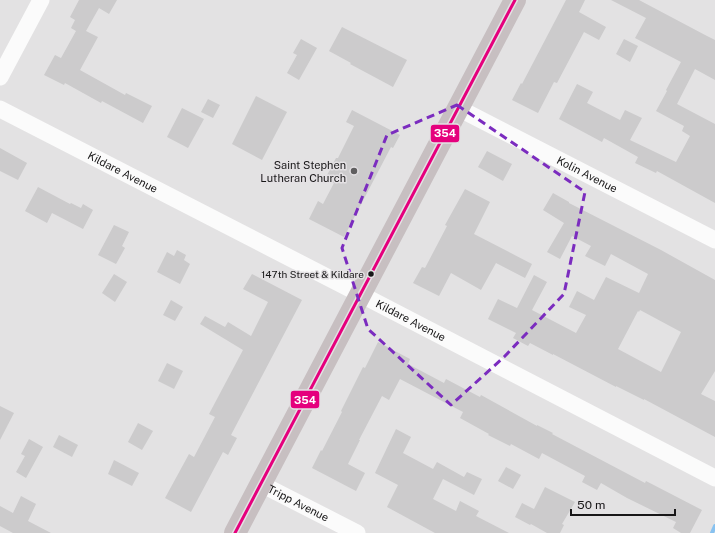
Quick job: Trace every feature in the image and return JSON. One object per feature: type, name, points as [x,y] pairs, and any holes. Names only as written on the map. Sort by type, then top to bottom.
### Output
[{"type":"main road","points":[[234,533],[515,0]]},
{"type":"street","points":[[0,77],[41,0]]},
{"type":"street","name":"Kolin Avenue","points":[[458,108],[715,240]]},
{"type":"street","name":"Kildare Avenue","points":[[0,109],[715,478]]},
{"type":"street","name":"Tripp Avenue","points":[[261,484],[357,533]]},
{"type":"highlighted area","points":[[457,105],[585,192],[564,294],[504,357],[451,405],[368,329],[342,248],[387,135]]},
{"type":"building","points":[[79,0],[117,0],[109,14],[99,8],[86,31],[98,37],[80,70],[125,95],[126,93],[152,106],[143,123],[102,101],[101,103],[65,83],[64,85],[44,75],[55,55],[61,58],[76,31],[71,28],[75,20],[70,17]]},
{"type":"building","points":[[566,0],[585,0],[579,12],[606,27],[599,40],[584,32],[557,83],[554,82],[538,113],[512,100]]},
{"type":"building","points":[[611,0],[639,0],[715,40],[715,80],[695,69],[677,104],[715,124],[715,203],[657,171],[656,173],[635,163],[638,157],[604,138],[602,142],[559,119],[577,84],[593,92],[587,103],[620,120],[625,110],[642,118],[630,140],[676,162],[690,136],[682,131],[684,126],[656,111],[681,62],[635,38],[646,18]]},
{"type":"building","points":[[342,27],[407,60],[393,87],[329,51]]},
{"type":"building","points":[[301,39],[317,48],[299,80],[287,73],[297,55],[293,53]]},
{"type":"building","points":[[624,39],[638,46],[630,62],[616,54]]},
{"type":"building","points":[[256,96],[287,112],[262,160],[232,144]]},
{"type":"building","points":[[208,99],[220,105],[213,118],[201,112]]},
{"type":"building","points":[[182,108],[204,119],[188,148],[167,137]]},
{"type":"building","name":"Saint Stephen Lutheran Church","points":[[352,110],[400,135],[393,148],[391,147],[344,237],[309,219],[318,201],[323,204],[334,183],[325,179],[336,158],[338,158],[354,126],[346,122]]},
{"type":"building","points":[[0,148],[27,163],[18,180],[0,171]]},
{"type":"building","points":[[487,151],[512,164],[503,181],[478,167]]},
{"type":"building","points":[[38,187],[70,204],[71,203],[81,208],[83,204],[93,210],[83,229],[52,213],[47,223],[25,211]]},
{"type":"building","points":[[465,189],[490,202],[474,234],[532,264],[525,278],[496,263],[481,290],[451,273],[439,296],[413,283],[422,267],[425,268],[447,226],[445,225]]},
{"type":"building","points":[[553,193],[569,203],[661,250],[715,280],[715,371],[701,394],[715,401],[715,437],[644,399],[616,387],[553,354],[530,343],[528,346],[513,338],[516,333],[488,319],[498,299],[517,308],[534,275],[547,282],[532,310],[576,333],[586,315],[569,307],[577,291],[594,300],[606,277],[639,293],[648,274],[611,254],[605,266],[585,256],[591,246],[572,236],[560,259],[547,252],[564,223],[543,210]],"holes":[[[640,310],[681,332],[661,372],[618,349],[638,311],[639,312]]]},
{"type":"building","points":[[114,225],[129,232],[122,246],[125,248],[116,264],[98,255]]},
{"type":"building","points":[[177,250],[186,255],[184,260],[190,264],[180,284],[157,272],[167,252],[174,256]]},
{"type":"building","points":[[114,274],[127,282],[115,302],[102,293]]},
{"type":"building","points":[[252,274],[302,300],[231,435],[237,438],[228,455],[223,452],[191,512],[165,498],[189,454],[194,457],[215,417],[209,414],[243,350],[200,324],[205,316],[225,327],[228,322],[251,336],[268,302],[243,289]]},
{"type":"building","points":[[171,300],[183,307],[175,321],[163,315]]},
{"type":"building","points":[[378,342],[410,359],[408,364],[444,383],[446,379],[480,397],[481,395],[645,483],[646,481],[702,510],[690,533],[681,533],[673,528],[676,522],[627,498],[601,483],[597,490],[582,482],[585,476],[542,453],[539,459],[511,444],[510,446],[488,435],[489,434],[460,418],[463,412],[400,379],[389,400],[382,396],[348,464],[365,473],[356,491],[312,468],[342,412],[341,411],[363,367],[365,368]]},
{"type":"building","points":[[167,363],[183,371],[174,389],[158,381]]},
{"type":"building","points":[[0,406],[14,413],[0,440]]},
{"type":"building","points":[[138,423],[153,431],[142,450],[128,442]]},
{"type":"building","points":[[396,429],[411,437],[403,453],[433,469],[437,462],[464,477],[467,472],[482,479],[474,495],[443,479],[433,499],[456,511],[460,501],[479,511],[476,516],[509,533],[435,533],[387,507],[398,485],[375,473]]},
{"type":"building","points":[[59,435],[78,445],[72,457],[53,447]]},
{"type":"building","points":[[29,439],[43,447],[26,478],[16,472],[25,456],[21,454]]},
{"type":"building","points":[[114,460],[139,473],[132,486],[108,474]]},
{"type":"building","points":[[506,467],[521,475],[513,489],[498,481]]},
{"type":"building","points":[[545,487],[575,502],[562,524],[564,525],[560,533],[547,533],[515,517],[522,503],[534,509]]},
{"type":"building","points":[[21,496],[36,504],[28,521],[51,533],[13,533],[0,526],[0,506],[13,513]]},
{"type":"waterway","points":[[712,533],[715,526]]},
{"type":"transit line","name":"354","points":[[235,533],[515,0]]},
{"type":"place","name":"Saint Stephen Lutheran Church","points":[[354,171]]},
{"type":"place","name":"147th Street & Kildare","points":[[371,274]]}]
